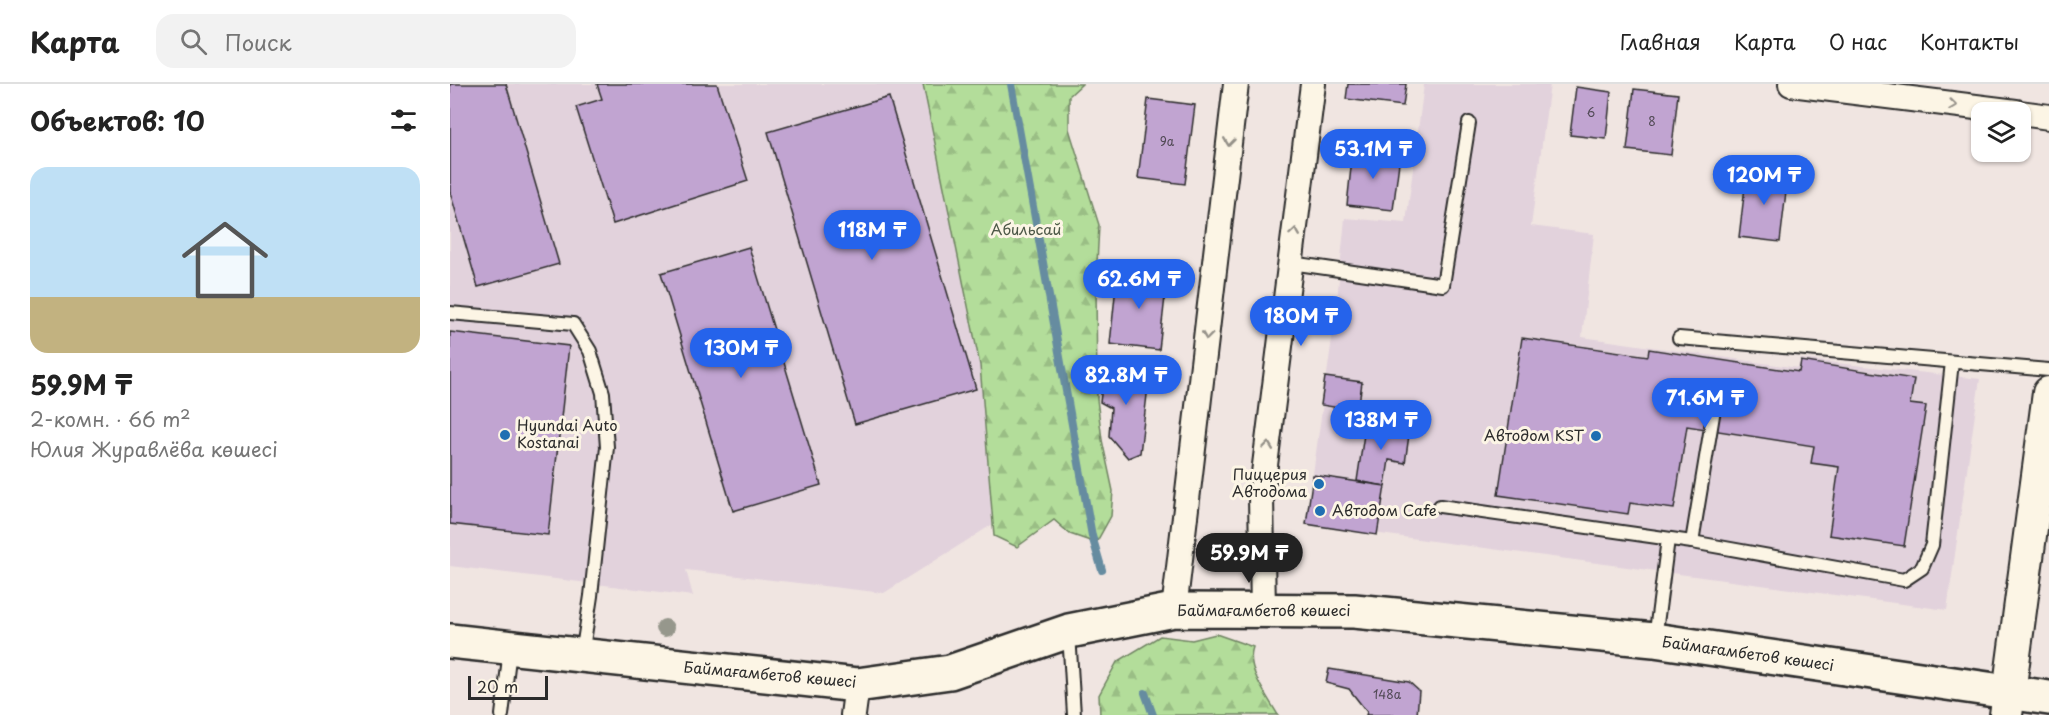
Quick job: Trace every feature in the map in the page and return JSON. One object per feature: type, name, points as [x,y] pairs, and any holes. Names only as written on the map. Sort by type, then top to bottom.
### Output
[{"type":"main road","name":"Баймағамбетов көшесі","points":[[450,641],[581,656],[855,700],[950,672],[1069,632],[1174,610],[1354,611],[1654,640],[2007,704],[2049,698]]},
{"type":"street","points":[[1174,610],[1236,84]]},
{"type":"street","points":[[1263,609],[1261,497],[1314,84]]},
{"type":"street","points":[[1791,84],[1971,106]]},
{"type":"street","points":[[2031,115],[2049,117]]},
{"type":"street","points":[[2007,704],[2049,393]]},
{"type":"lane","points":[[1291,263],[1443,285],[1469,123]]},
{"type":"lane","points":[[450,314],[573,324],[590,351],[603,393],[607,447],[591,596],[581,656]]},
{"type":"lane","points":[[1679,338],[2049,370]]},
{"type":"lane","points":[[1440,506],[1692,542],[1904,580],[1922,568],[1932,545],[1952,362]]},
{"type":"lane","points":[[1692,542],[1716,397]]},
{"type":"lane","points":[[1654,640],[1668,539]]},
{"type":"lane","points":[[1069,632],[1074,715]]},
{"type":"lane","points":[[502,715],[510,649]]},
{"type":"shaded area","points":[[450,84],[923,84],[980,365],[993,524],[884,593],[686,570],[693,596],[450,566]]},
{"type":"shaded area","points":[[1424,84],[1550,84],[1531,226],[1594,234],[1582,337],[1798,368],[1800,359],[1980,379],[1947,610],[1306,524],[1336,310],[1345,218],[1406,223]]},
{"type":"green space","name":"Абильсай","points":[[923,84],[1082,84],[1069,96],[1069,129],[1099,225],[1096,283],[1097,399],[1102,440],[1113,491],[1111,516],[1096,543],[1070,534],[1054,520],[1017,547],[994,536],[980,365]]},
{"type":"green space","points":[[1216,634],[1253,647],[1251,655],[1255,673],[1278,715],[1100,715],[1099,695],[1117,662],[1160,636],[1192,640]]},
{"type":"building","points":[[450,84],[506,84],[559,264],[478,287],[450,192]]},
{"type":"building","points":[[597,84],[717,84],[748,181],[613,224],[576,107],[602,99]]},
{"type":"building","points":[[1348,84],[1406,84],[1403,106],[1346,99]]},
{"type":"building","points":[[1576,87],[1611,92],[1606,139],[1570,135]]},
{"type":"building","points":[[1634,89],[1678,94],[1671,155],[1627,150]]},
{"type":"building","points":[[889,97],[976,389],[855,424],[768,132]]},
{"type":"building","points":[[1148,99],[1195,105],[1185,184],[1138,178]]},
{"type":"building","points":[[1353,149],[1400,155],[1393,210],[1347,205]]},
{"type":"building","points":[[1747,170],[1788,175],[1780,242],[1739,237]]},
{"type":"building","points":[[749,247],[821,485],[733,511],[661,273]]},
{"type":"building","points":[[1142,266],[1159,268],[1158,278],[1167,279],[1159,350],[1110,344],[1117,276],[1140,278]]},
{"type":"building","name":"Hyundai Auto Kostanai","points":[[450,332],[569,346],[548,535],[450,524]]},
{"type":"building","name":"Автодом KST","points":[[1522,338],[1648,356],[1649,349],[1799,372],[1801,361],[1914,379],[1910,404],[1926,406],[1904,546],[1829,535],[1839,467],[1811,463],[1814,446],[1687,426],[1674,509],[1630,503],[1628,514],[1498,495]]},
{"type":"building","points":[[1105,365],[1150,370],[1140,453],[1128,458],[1109,436],[1111,408],[1100,402]]},
{"type":"building","points":[[1325,377],[1362,382],[1358,411],[1321,405]]},
{"type":"building","points":[[1366,421],[1410,428],[1405,463],[1389,460],[1385,486],[1357,481]]},
{"type":"building","points":[[1313,475],[1385,486],[1377,535],[1306,524]]},
{"type":"building","points":[[1329,669],[1409,682],[1419,691],[1417,715],[1366,715],[1367,712],[1349,689],[1326,683]]},
{"type":"waterway","name":"Абильсай","points":[[1011,84],[1092,536],[1102,570]]},
{"type":"waterway","name":"Абильсай","points":[[1145,693],[1153,715]]},
{"type":"place","name":"Hyundai Auto Kostanai","points":[[505,435]]},
{"type":"place","name":"Автодом KST","points":[[1596,436]]},
{"type":"place","name":"Пиццерия Автодома","points":[[1319,484]]},
{"type":"place","name":"Автодом Cafe","points":[[1320,511]]}]
